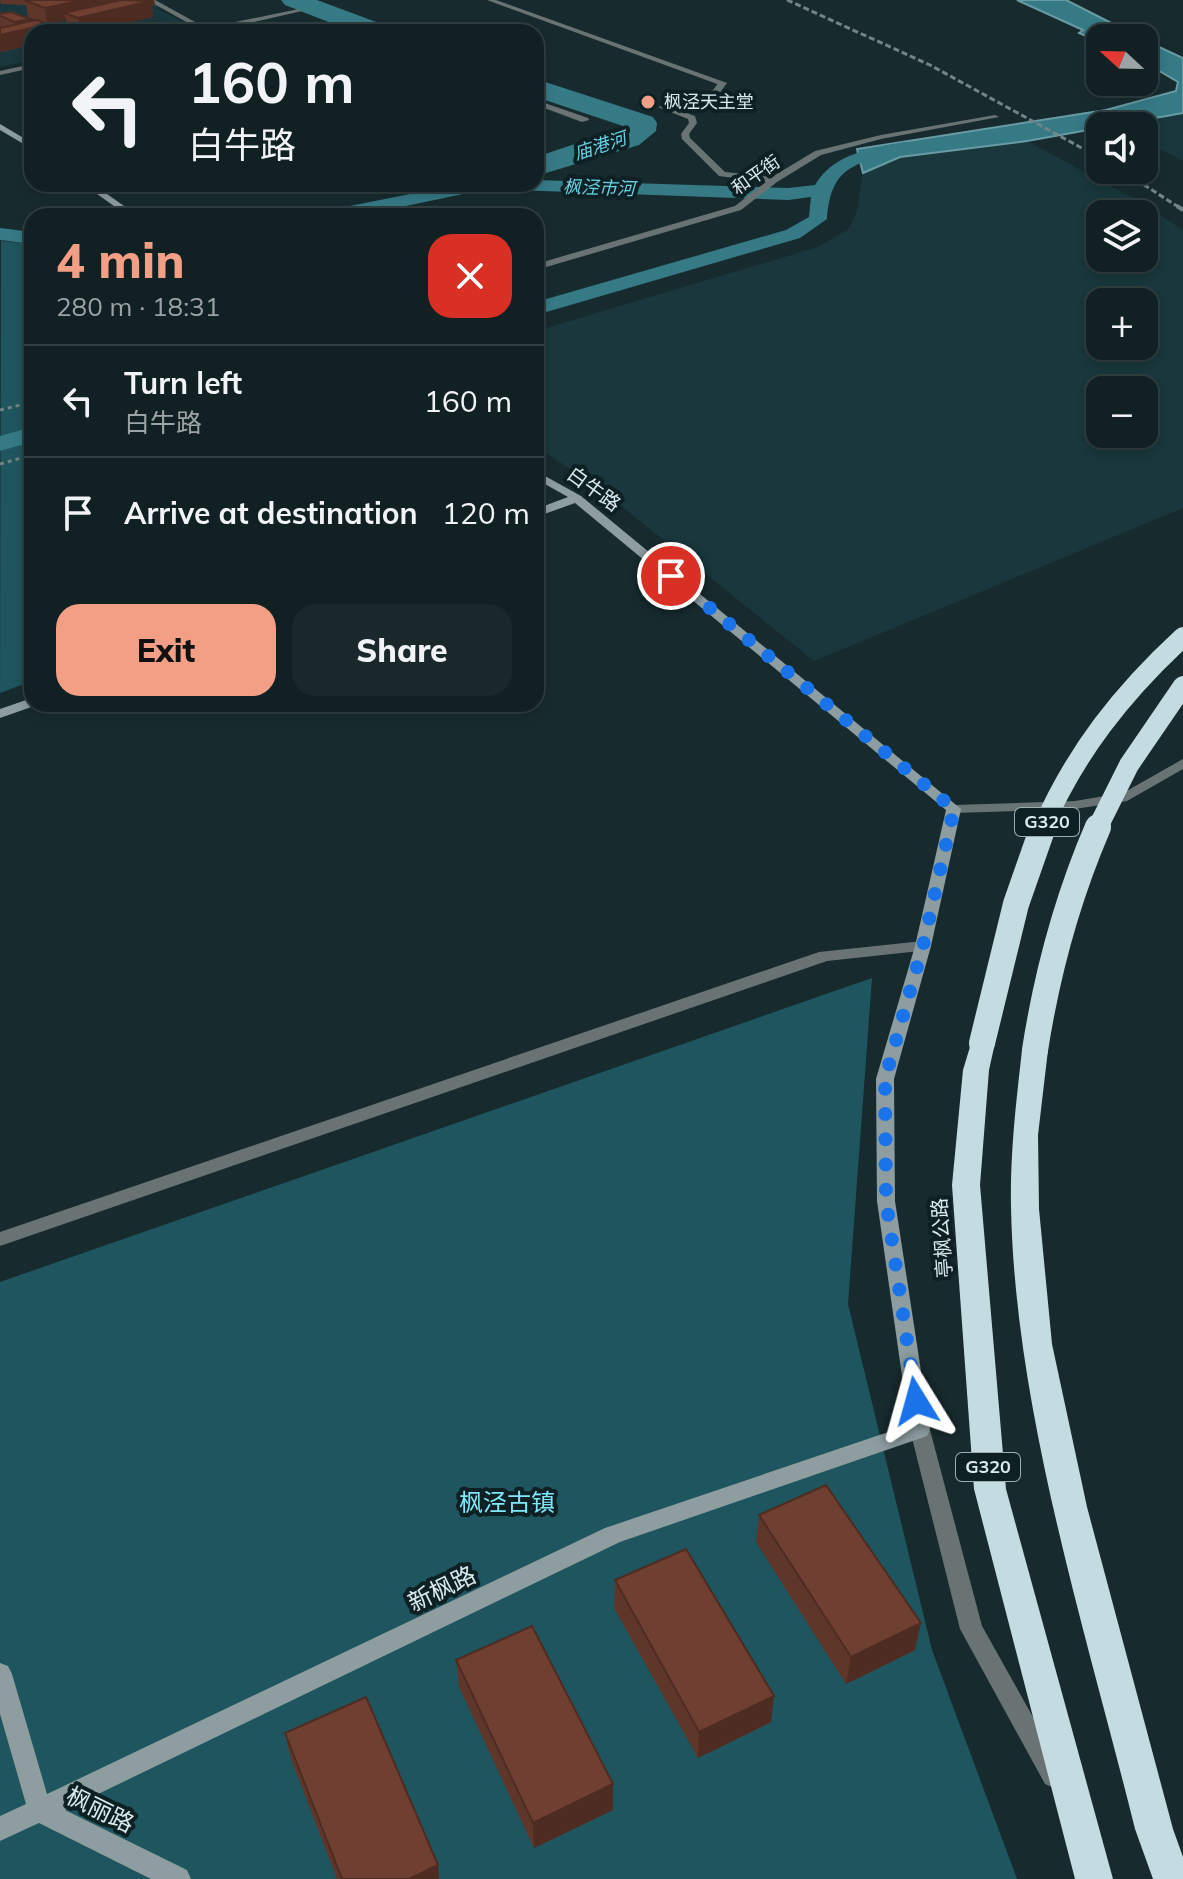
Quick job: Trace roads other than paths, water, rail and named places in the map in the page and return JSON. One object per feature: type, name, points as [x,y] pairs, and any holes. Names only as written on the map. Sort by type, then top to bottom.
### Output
[{"type":"highway","name":"亭枫公路","points":[[1094,1879],[990,1489],[966,1185],[976,1070],[1005,938],[1035,848],[1070,771],[1125,695],[1183,637]]},
{"type":"highway","name":"G320","points":[[1172,1879],[1154,1829],[1071,1507],[1037,1344],[1025,1209],[1025,1135],[1035,1050],[1052,958],[1109,802],[1144,737],[1183,686]]},
{"type":"street","points":[[150,0],[191,24]]},
{"type":"street","points":[[490,0],[723,83],[716,92],[662,107],[692,118],[686,139],[722,174],[770,183]]},
{"type":"street","points":[[237,24],[299,11]]},
{"type":"street","points":[[0,73],[24,68]]},
{"type":"street","points":[[544,105],[585,120]]},
{"type":"street","name":"和平街","points":[[544,265],[738,208],[770,183],[818,153],[881,137],[995,117]]},
{"type":"street","points":[[0,126],[24,142]]},
{"type":"street","points":[[99,192],[122,208]]},
{"type":"street","name":"白牛路","points":[[544,479],[577,498],[954,809]]},
{"type":"street","points":[[544,510],[577,498]]},
{"type":"street","points":[[0,714],[24,705]]},
{"type":"street","points":[[1078,1818],[971,1629],[920,1430],[886,1201],[885,1079],[923,946],[954,809],[1075,805],[1127,797],[1158,781],[1183,763]]},
{"type":"street","points":[[0,1239],[825,956],[923,946]]},
{"type":"street","name":"新枫路","points":[[0,1829],[613,1535],[920,1430]]},
{"type":"street","name":"枫丽路","points":[[0,1674],[40,1811],[178,1879]]},
{"type":"waterway","name":"庙港河","points":[[294,0],[357,24]]},
{"type":"waterway","name":"庙港河","points":[[544,91],[642,123],[641,131],[628,139],[544,165]]},
{"type":"waterway","name":"枫泾市河","points":[[822,190],[829,177],[844,165],[864,156],[904,147]]},
{"type":"waterway","name":"枫泾市河","points":[[544,186],[788,194],[822,190]]},
{"type":"waterway","name":"枫泾市河","points":[[544,307],[793,234],[818,219],[822,190]]},
{"type":"waterway","name":"枫泾市河","points":[[369,208],[448,192]]},
{"type":"waterway","name":"枫泾市河","points":[[0,234],[24,237]]},
{"type":"waterway","name":"枫泾市河","points":[[0,444],[24,436]]},
{"type":"railway","points":[[787,0],[930,65],[1086,150]]},
{"type":"railway","points":[[1143,184],[1180,208]]},
{"type":"place","name":"枫泾天主堂","points":[[648,102]]},
{"type":"park label","name":"枫泾古镇","points":[[507,1503]]}]
